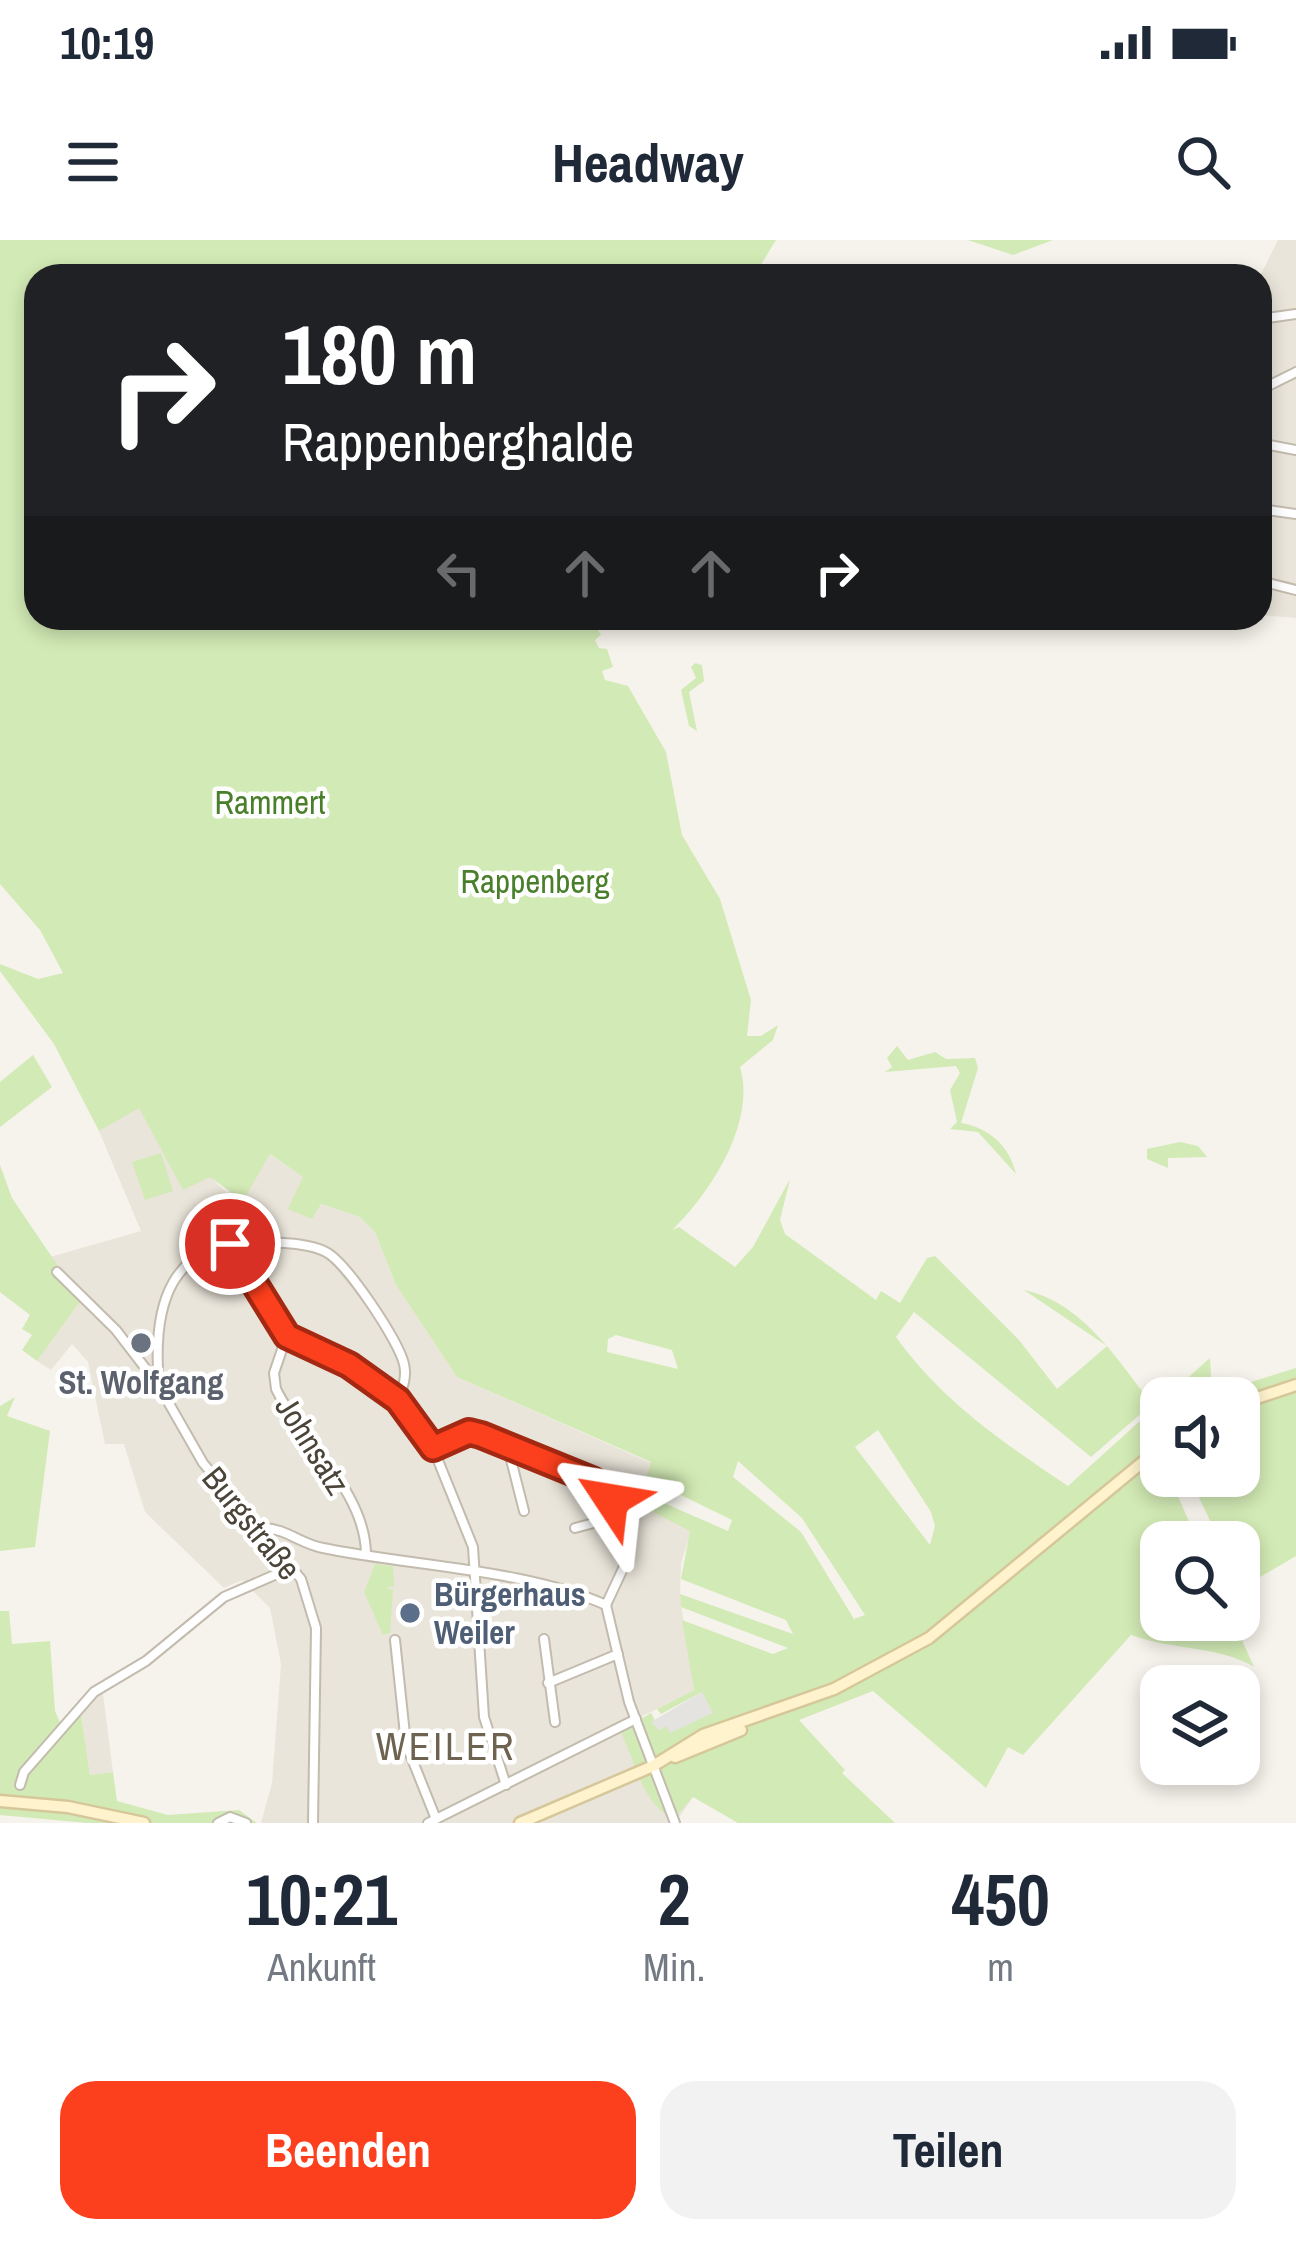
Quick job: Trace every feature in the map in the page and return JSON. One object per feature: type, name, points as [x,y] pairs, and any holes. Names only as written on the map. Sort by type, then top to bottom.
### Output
[{"type":"main road","points":[[1260,1397],[1296,1385]]},
{"type":"main road","points":[[520,1823],[666,1759],[702,1750],[929,1638],[1140,1464]]},
{"type":"main road","points":[[0,1801],[68,1807],[144,1823]]},
{"type":"street","points":[[230,1244],[287,1336],[349,1365],[398,1400],[433,1448],[466,1529],[475,1573],[484,1717],[506,1784]]},
{"type":"street","points":[[159,1386],[155,1340],[173,1282],[191,1257],[230,1244],[322,1249],[337,1259],[404,1361],[406,1381],[398,1400]]},
{"type":"street","name":"Burgstraße","points":[[57,1272],[116,1330],[159,1386],[203,1463],[262,1528],[293,1568],[311,1602],[316,1628],[313,1823]]},
{"type":"street","name":"Johnsatz","points":[[287,1336],[274,1373],[276,1389],[337,1477],[362,1531],[366,1554]]},
{"type":"street","points":[[433,1448],[469,1432],[594,1481],[611,1500],[627,1560],[606,1605],[636,1719],[675,1823]]},
{"type":"street","points":[[508,1446],[524,1511]]},
{"type":"street","points":[[575,1528],[616,1517]]},
{"type":"street","points":[[262,1528],[283,1530],[320,1548],[475,1573],[606,1605]]},
{"type":"street","points":[[20,1785],[24,1772],[94,1692],[146,1660],[224,1597],[293,1568]]},
{"type":"street","points":[[544,1639],[555,1722]]},
{"type":"street","points":[[395,1640],[406,1744],[432,1821],[636,1719]]},
{"type":"street","points":[[548,1683],[618,1654]]},
{"type":"street","points":[[218,1823],[230,1817],[245,1823]]},
{"type":"shaded area","points":[[1278,240],[1296,240],[1296,618],[1272,616],[1272,264],[1266,264]]},
{"type":"shaded area","points":[[139,1107],[227,1193],[269,1154],[304,1177],[289,1208],[312,1218],[320,1204],[360,1217],[375,1232],[396,1285],[457,1377],[651,1463],[637,1504],[691,1531],[681,1563],[680,1597],[694,1690],[637,1719],[693,1797],[675,1823],[261,1823],[272,1783],[281,1664],[270,1608],[242,1580],[224,1588],[145,1512],[124,1444],[105,1444],[88,1362],[72,1344],[51,1370],[37,1361],[80,1301],[50,1257],[141,1231],[99,1131]]},
{"type":"shaded area","points":[[102,1686],[113,1772],[90,1775],[80,1707]]},
{"type":"shaded area","points":[[702,1692],[713,1713],[670,1733],[666,1726],[659,1730],[651,1722]]},
{"type":"green space","points":[[0,240],[776,240],[761,264],[24,264],[24,630],[598,630],[601,635],[595,640],[599,648],[607,649],[613,667],[602,671],[605,680],[628,686],[666,752],[682,835],[720,899],[751,1000],[747,1036],[761,1036],[778,1025],[773,1040],[740,1067],[742,1111],[726,1157],[672,1230],[679,1227],[735,1267],[753,1247],[790,1179],[780,1220],[785,1234],[876,1300],[881,1291],[900,1303],[927,1258],[935,1256],[1019,1340],[1057,1389],[1107,1346],[1140,1389],[1140,1414],[1091,1457],[914,1312],[896,1337],[953,1401],[1068,1486],[1140,1421],[1140,1497],[1178,1497],[1189,1521],[1140,1521],[1140,1637],[1131,1635],[1023,1755],[1008,1747],[986,1788],[873,1691],[799,1720],[845,1770],[842,1773],[895,1823],[738,1823],[693,1797],[673,1820],[646,1791],[620,1731],[651,1713],[660,1730],[702,1692],[661,1714],[657,1709],[694,1690],[682,1620],[773,1654],[788,1648],[681,1607],[680,1594],[793,1634],[786,1620],[681,1579],[690,1531],[637,1504],[641,1493],[728,1531],[732,1520],[646,1478],[651,1462],[457,1377],[396,1285],[375,1232],[360,1217],[321,1204],[312,1219],[288,1209],[303,1177],[270,1154],[243,1201],[210,1177],[183,1190],[139,1108],[99,1131],[54,1044],[0,971],[0,964],[38,979],[63,973],[40,930],[0,884]],"holes":[[[616,1335],[672,1350],[678,1369],[607,1352],[608,1339]],[[878,1430],[931,1512],[935,1526],[930,1545],[855,1447]],[[738,1461],[802,1518],[865,1615],[854,1619],[801,1532],[733,1477]]]},
{"type":"green space","points":[[968,240],[1053,240],[1013,255]]},
{"type":"green space","points":[[702,665],[704,681],[689,692],[697,731],[689,726],[681,690],[696,678],[691,667]]},
{"type":"green space","points":[[897,1046],[908,1060],[935,1052],[946,1059],[975,1058],[978,1068],[961,1123],[996,1140],[1016,1174],[978,1132],[950,1129],[957,1122],[950,1090],[960,1073],[956,1066],[885,1072],[892,1067],[887,1058]]},
{"type":"green space","points":[[33,1055],[52,1087],[0,1127],[0,1082]]},
{"type":"green space","points":[[1180,1142],[1198,1146],[1207,1157],[1168,1158],[1168,1168],[1147,1159],[1147,1149]]},
{"type":"green space","points":[[161,1153],[173,1191],[145,1200],[132,1162]]},
{"type":"green space","points":[[0,1165],[12,1198],[81,1300],[37,1361],[22,1350],[32,1335],[22,1329],[30,1315],[0,1292]]},
{"type":"green space","points":[[1024,1290],[1064,1307],[1106,1345]]},
{"type":"green space","points":[[1210,1358],[1211,1377],[1189,1377]]},
{"type":"green space","points":[[1296,1368],[1296,1556],[1260,1577],[1260,1521],[1210,1521],[1199,1497],[1260,1497],[1260,1379]]},
{"type":"green space","points":[[15,1397],[7,1416],[50,1431],[35,1547],[0,1551],[0,1406]]},
{"type":"green space","points":[[375,1564],[393,1566],[394,1586],[386,1588],[393,1590],[390,1633],[383,1635],[364,1592]]},
{"type":"green space","points":[[0,1611],[9,1611],[12,1644],[50,1641],[55,1711],[62,1727],[80,1707],[90,1775],[113,1772],[117,1801],[168,1815],[239,1810],[257,1823],[88,1823],[0,1815]]},
{"type":"green space","points":[[1154,1641],[1242,1641],[1253,1665],[1226,1655]]},
{"type":"place","name":"St. Wolfgang","points":[[141,1343]]},
{"type":"place","name":"Bürgerhaus Weiler","points":[[410,1613]]},
{"type":"district","name":"WEILER","points":[[446,1746]]},
{"type":"route","points":[[230,1244],[287,1336],[349,1365],[398,1400],[433,1448],[469,1432],[481,1435],[594,1481],[611,1500]]},
{"type":"park label","name":"Rammert","points":[[270,802]]},
{"type":"park label","name":"Rappenberg","points":[[535,881]]}]
